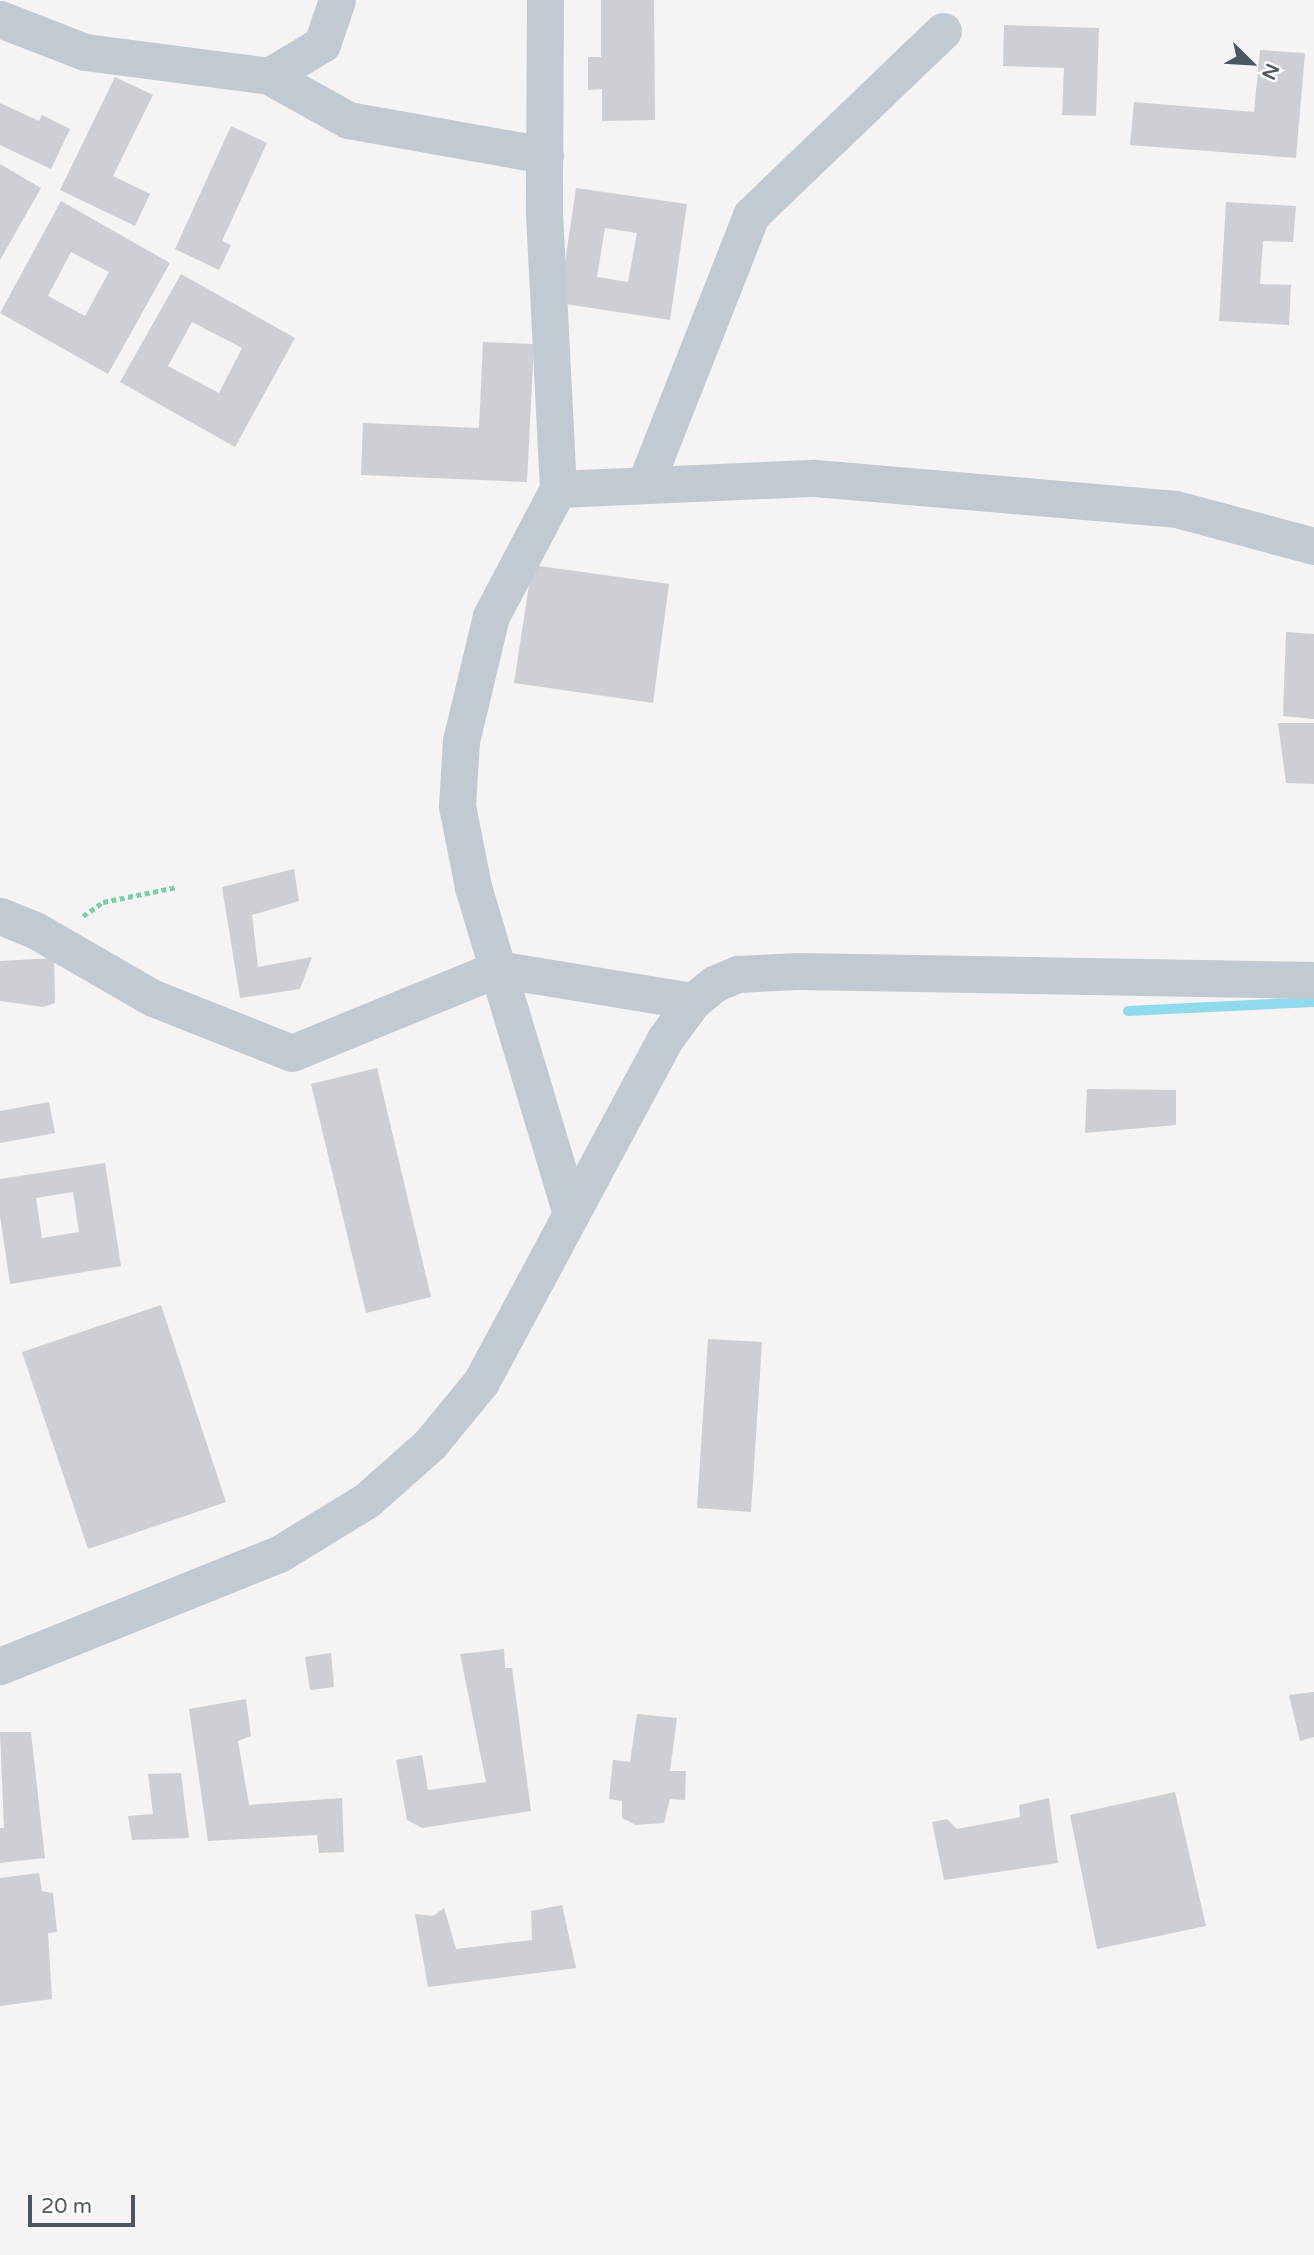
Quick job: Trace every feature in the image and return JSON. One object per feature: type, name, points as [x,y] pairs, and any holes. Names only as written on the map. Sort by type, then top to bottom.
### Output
[{"type":"street","points":[[269,76],[322,44],[337,0]]},
{"type":"street","points":[[545,0],[545,155],[558,489],[491,616],[461,741],[457,806],[473,887],[571,1214]]},
{"type":"street","points":[[0,19],[85,52],[269,76],[348,120],[545,155]]},
{"type":"street","points":[[646,482],[751,215],[943,31]]},
{"type":"street","points":[[558,489],[646,482],[815,478],[1175,509],[1314,546]]},
{"type":"street","points":[[0,916],[51,939],[153,998],[292,1053],[497,969],[693,1001]]},
{"type":"street","points":[[0,1666],[279,1554],[367,1500],[430,1444],[481,1382],[665,1039],[693,1001],[714,984],[738,974],[798,971],[1314,980]]},
{"type":"path","points":[[51,939],[103,902],[177,887]]},
{"type":"building","points":[[601,0],[654,0],[655,120],[602,121],[602,89],[588,90],[588,57],[601,57]]},
{"type":"building","points":[[1004,25],[1099,28],[1096,116],[1062,115],[1064,68],[1003,66]]},
{"type":"building","points":[[1260,50],[1305,53],[1296,158],[1130,145],[1134,102],[1254,112]]},
{"type":"building","points":[[115,77],[153,95],[113,176],[150,194],[135,226],[60,190]]},
{"type":"building","points":[[0,103],[39,121],[42,115],[70,129],[51,169],[0,145]]},
{"type":"building","points":[[231,126],[267,143],[222,241],[231,245],[219,270],[175,249]]},
{"type":"building","points":[[0,164],[41,188],[0,260]]},
{"type":"building","points":[[576,188],[687,204],[670,320],[559,303]],"holes":[[[605,228],[637,233],[628,282],[597,277]]]},
{"type":"building","points":[[61,201],[170,263],[108,374],[0,313]],"holes":[[[71,252],[109,272],[85,316],[48,296]]]},
{"type":"building","points":[[1226,202],[1296,206],[1293,242],[1263,241],[1260,284],[1291,285],[1289,325],[1219,321]]},
{"type":"building","points":[[181,274],[295,338],[235,447],[120,382]],"holes":[[[192,322],[242,348],[219,393],[168,366]]]},
{"type":"building","points":[[483,342],[534,344],[527,482],[361,475],[363,423],[479,428]]},
{"type":"building","points":[[532,565],[669,584],[653,703],[514,683]]},
{"type":"building","points":[[1286,632],[1314,634],[1314,719],[1283,716]]},
{"type":"building","points":[[1278,723],[1314,723],[1314,784],[1286,783]]},
{"type":"building","points":[[294,869],[299,901],[252,915],[258,967],[312,957],[300,989],[240,998],[222,887]]},
{"type":"building","points":[[54,958],[55,1003],[43,1007],[0,1001],[0,961]]},
{"type":"building","points":[[377,1068],[431,1297],[366,1313],[311,1084]]},
{"type":"building","points":[[1087,1089],[1176,1090],[1176,1125],[1085,1133]]},
{"type":"building","points":[[49,1102],[55,1133],[0,1143],[0,1111]]},
{"type":"building","points":[[105,1163],[121,1266],[10,1284],[0,1216],[0,1179]],"holes":[[[73,1192],[79,1232],[42,1238],[36,1198]]]},
{"type":"building","points":[[161,1305],[226,1502],[88,1549],[22,1352]]},
{"type":"building","points":[[708,1339],[762,1342],[751,1512],[697,1508]]},
{"type":"building","points":[[504,1649],[505,1668],[512,1668],[531,1811],[422,1828],[407,1820],[396,1760],[422,1755],[428,1790],[486,1782],[460,1654]]},
{"type":"building","points":[[331,1653],[334,1687],[310,1690],[305,1657]]},
{"type":"building","points":[[1314,1692],[1314,1737],[1300,1741],[1289,1695]]},
{"type":"building","points":[[246,1699],[251,1736],[238,1741],[249,1805],[342,1798],[344,1852],[319,1853],[317,1835],[208,1841],[189,1709]]},
{"type":"building","points":[[637,1714],[677,1718],[670,1771],[686,1771],[685,1800],[670,1799],[664,1823],[636,1825],[622,1818],[622,1801],[609,1799],[613,1760],[630,1762]]},
{"type":"building","points":[[0,1732],[31,1732],[45,1858],[0,1863],[0,1828],[4,1828]]},
{"type":"building","points":[[181,1773],[189,1838],[132,1840],[128,1816],[153,1814],[148,1774]]},
{"type":"building","points":[[1175,1792],[1206,1926],[1097,1949],[1070,1815]]},
{"type":"building","points":[[1049,1798],[1058,1863],[944,1880],[932,1822],[947,1819],[957,1829],[1020,1817],[1019,1805]]},
{"type":"building","points":[[39,1873],[42,1891],[53,1893],[57,1932],[48,1933],[52,1999],[0,2006],[0,1878]]},
{"type":"building","points":[[562,1905],[576,1968],[428,1987],[415,1914],[433,1916],[444,1908],[456,1949],[532,1940],[531,1911]]},
{"type":"waterway","points":[[1128,1011],[1314,1002]]}]
